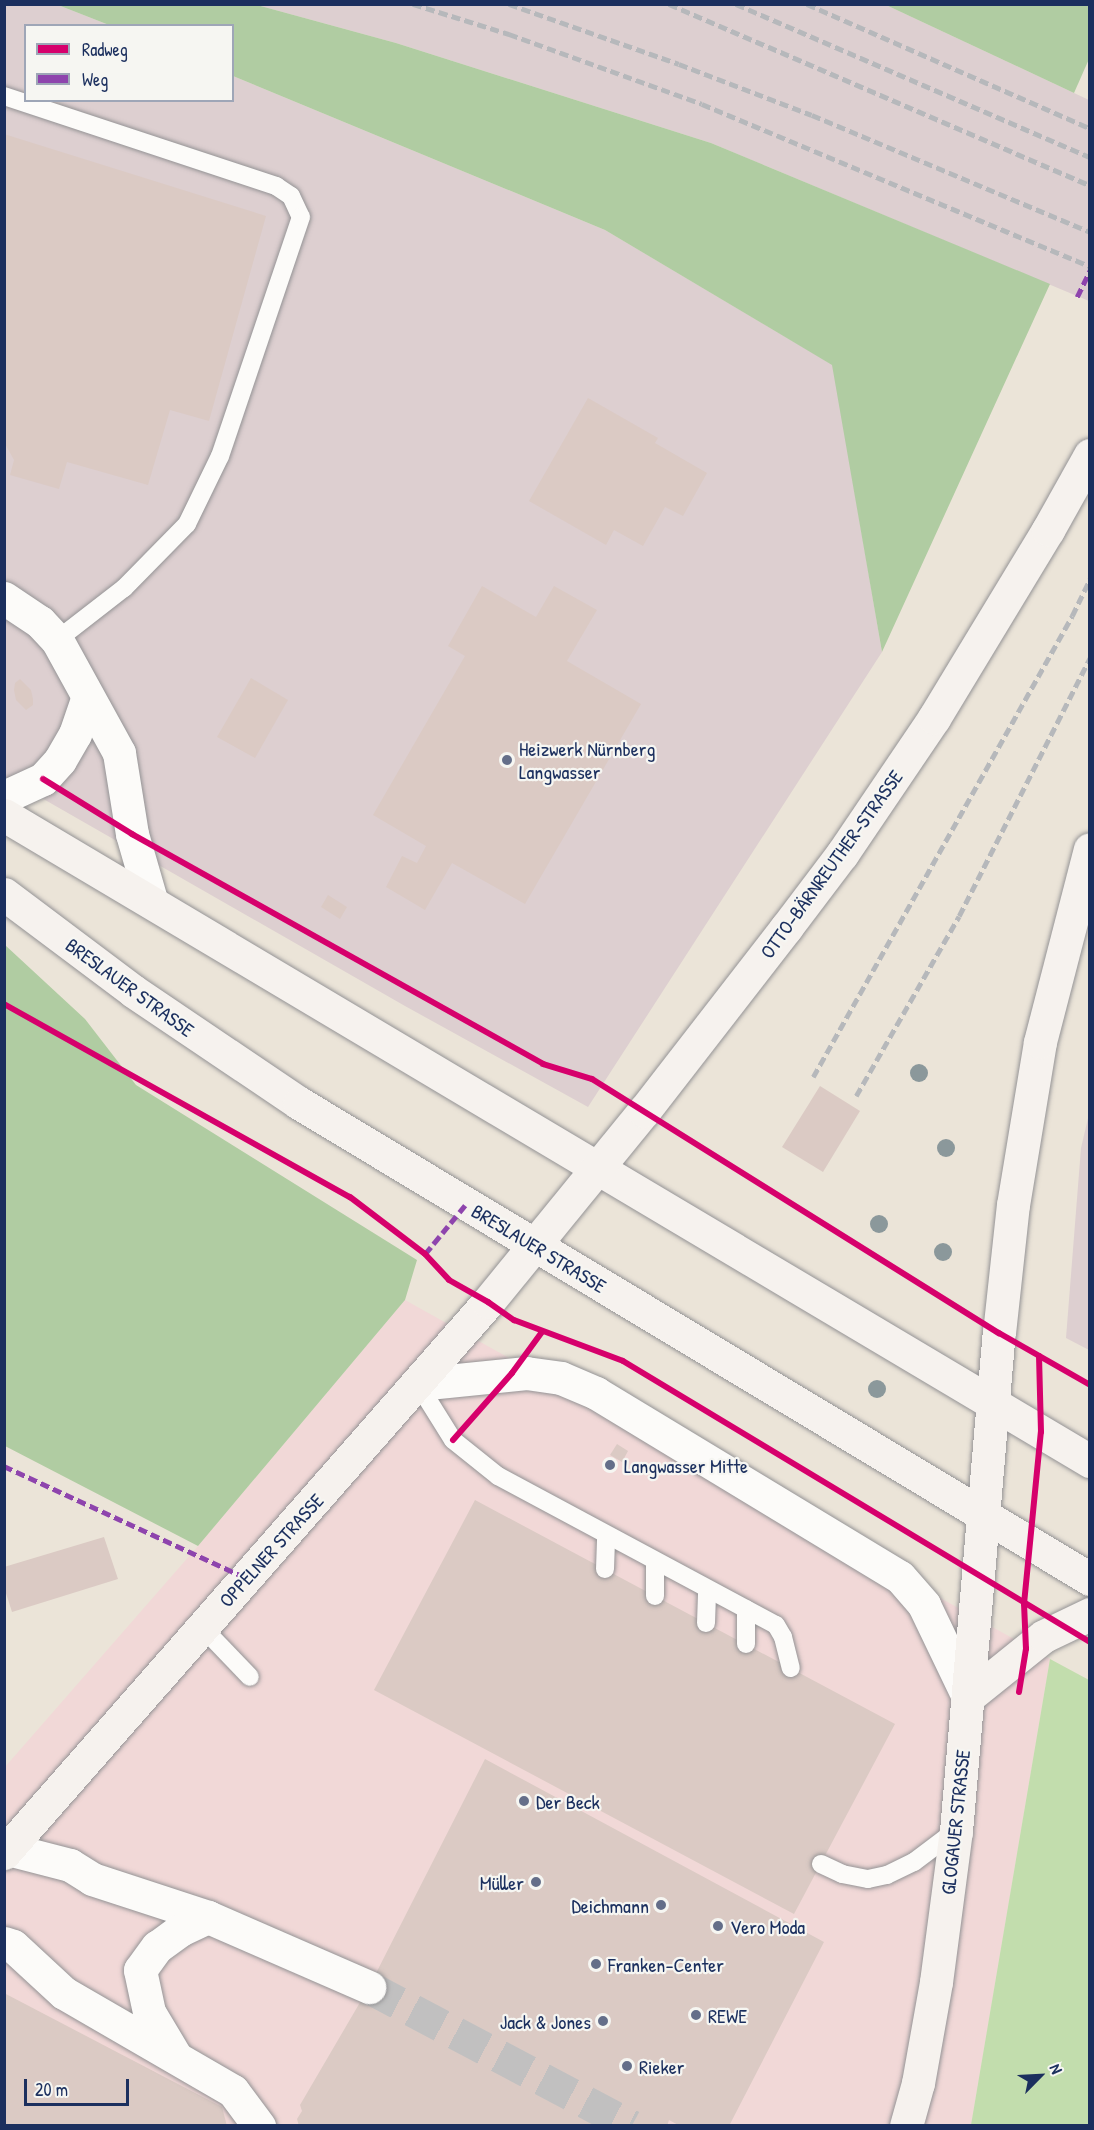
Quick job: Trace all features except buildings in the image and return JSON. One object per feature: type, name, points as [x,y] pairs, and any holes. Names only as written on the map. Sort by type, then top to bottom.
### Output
[{"type":"main road","name":"OTTO-BÄRNREUTHER-STRASSE","points":[[535,1246],[786,928],[896,776],[996,618],[1089,455]]},
{"type":"main road","points":[[4,815],[151,900],[1089,1461]]},
{"type":"main road","points":[[983,1515],[1013,1205],[1032,1087],[1059,959],[1089,849]]},
{"type":"main road","name":"BRESLAUER STRASSE","points":[[4,894],[133,991],[234,1061],[535,1246],[1089,1579]]},
{"type":"main road","name":"OPPELNER STRASSE","points":[[6,1850],[418,1384],[535,1246]]},
{"type":"main road","name":"GLOGAUER STRASSE","points":[[906,2126],[927,2034],[956,1831],[983,1515]]},
{"type":"main road","points":[[968,1697],[1044,1636],[1089,1614]]},
{"type":"street","points":[[4,598],[40,622],[57,640],[119,753],[132,834],[151,900]]},
{"type":"street","points":[[4,797],[43,779],[60,760],[75,734],[88,697]]},
{"type":"street","points":[[418,1384],[473,1376],[526,1373],[561,1378],[596,1393],[900,1577],[924,1605],[968,1697]]},
{"type":"street","points":[[6,1850],[70,1864],[93,1879],[208,1917],[369,1987]]},
{"type":"street","points":[[175,2056],[148,2012],[140,1970],[157,1947],[180,1930],[208,1917]]},
{"type":"street","points":[[4,1943],[13,1946],[64,1993],[233,2091],[260,2126]]},
{"type":"lane","points":[[4,96],[276,186],[291,196],[301,217],[220,456],[188,524],[124,588],[57,640]]},
{"type":"lane","points":[[418,1384],[434,1414],[459,1446],[498,1476],[776,1625],[783,1637],[791,1668]]},
{"type":"lane","points":[[605,1569],[606,1535]]},
{"type":"lane","points":[[655,1561],[655,1596]]},
{"type":"lane","points":[[706,1623],[707,1589]]},
{"type":"lane","points":[[746,1609],[746,1644]]},
{"type":"lane","points":[[202,1627],[250,1677]]},
{"type":"lane","points":[[821,1864],[842,1874],[868,1879],[887,1875],[914,1863],[956,1831]]},
{"type":"shaded area","points":[[5,5],[58,5],[106,24],[24,24],[24,102],[234,102],[234,76],[605,230],[833,365],[882,652],[588,1107],[405,1006],[5,777]]},
{"type":"shaded area","points":[[257,5],[886,5],[1089,100],[1089,301],[711,143],[396,43]]},
{"type":"shaded area","points":[[1089,1114],[1090,1350],[1066,1338],[1081,1148]]},
{"type":"shaded area","points":[[405,1300],[1050,1659],[971,2125],[5,2126],[5,1767],[198,1546]]},
{"type":"green space","points":[[58,5],[257,5],[396,43],[711,143],[1050,284],[882,652],[832,365],[605,230],[234,76],[234,24],[106,24]]},
{"type":"green space","points":[[886,5],[1089,5],[1089,59],[1074,93]]},
{"type":"green space","points":[[5,945],[85,1019],[136,1085],[417,1260],[405,1300],[198,1546],[5,1446]]},
{"type":"green space","points":[[1050,1659],[1089,1680],[1089,2125],[971,2125]]},
{"type":"tunnel","points":[[369,1987],[631,2126]]},
{"type":"railway","points":[[413,4],[509,34],[702,104],[1090,266]]},
{"type":"railway","points":[[509,4],[679,64],[812,115],[1090,232]]},
{"type":"railway","points":[[669,4],[1090,185]]},
{"type":"railway","points":[[736,4],[1090,157]]},
{"type":"railway","points":[[807,4],[1090,128]]},
{"type":"railway","points":[[813,1077],[1072,616],[1090,579]]},
{"type":"railway","points":[[856,1096],[959,916],[1090,658]]},
{"type":"marked path","points":[[1077,297],[1090,270]]},
{"type":"marked path","points":[[425,1254],[466,1204]]},
{"type":"marked path","points":[[4,1466],[246,1578]]},
{"type":"cycle path","points":[[43,779],[132,834],[543,1064],[592,1079],[999,1333],[1090,1385]]},
{"type":"cycle path","points":[[4,1004],[350,1197],[425,1254],[449,1280],[514,1320],[623,1361],[1090,1642]]},
{"type":"cycle path","points":[[453,1440],[512,1373],[542,1332]]},
{"type":"cycle path","points":[[1019,1692],[1026,1649],[1024,1604],[1041,1432],[1039,1356]]},
{"type":"place","name":"Heizwerk Nürnberg Langwasser","points":[[507,760]]},
{"type":"place","name":"Langwasser Mitte","points":[[610,1465]]},
{"type":"place","name":"Der Beck","points":[[524,1801]]},
{"type":"place","name":"Müller","points":[[536,1882]]},
{"type":"place","name":"Deichmann","points":[[661,1905]]},
{"type":"place","name":"Vero Moda","points":[[718,1926]]},
{"type":"place","name":"Franken-Center","points":[[596,1964]]},
{"type":"place","name":"REWE","points":[[696,2015]]},
{"type":"place","name":"Jack & Jones","points":[[603,2021]]},
{"type":"place","name":"Rieker","points":[[627,2066]]}]
